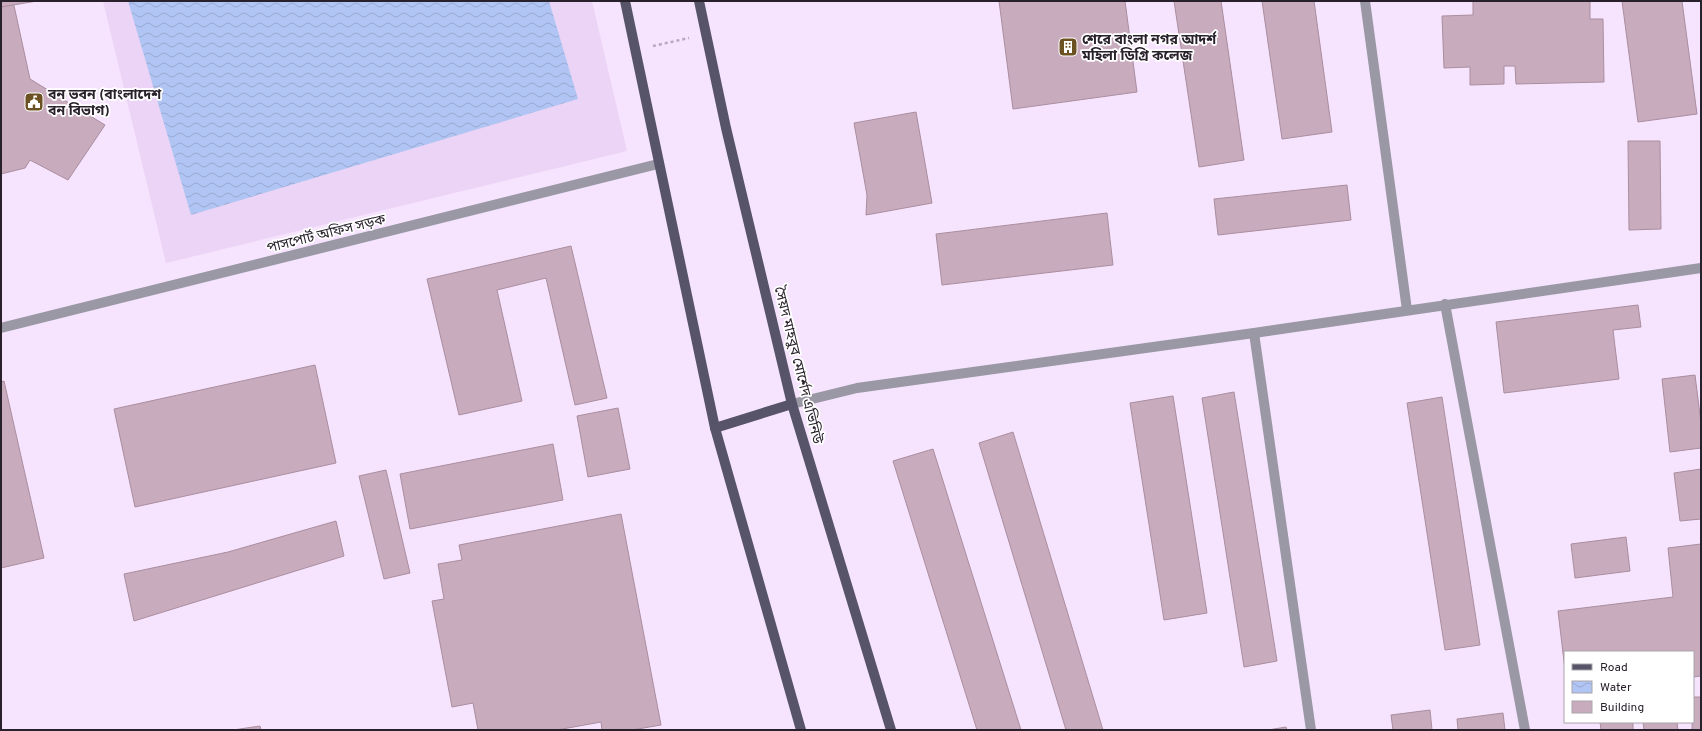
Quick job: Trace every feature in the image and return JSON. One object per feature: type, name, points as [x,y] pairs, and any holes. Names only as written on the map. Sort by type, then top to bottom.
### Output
[{"type":"main road","points":[[625,1],[658,164],[715,428],[801,730]]},
{"type":"main road","name":"সৈয়দ মাহবুব মোর্শেদ এভিনিউ","points":[[699,1],[726,128],[792,404],[892,730]]},
{"type":"main road","points":[[715,428],[792,404]]},
{"type":"street","points":[[1366,1],[1407,310]]},
{"type":"street","name":"পাসপোর্ট অফিস সড়ক","points":[[1,328],[658,164]]},
{"type":"street","points":[[792,404],[856,388],[1254,333],[1445,304],[1701,268]]},
{"type":"street","points":[[1445,304],[1525,730]]},
{"type":"street","points":[[1254,333],[1311,730]]},
{"type":"path","points":[[635,49],[706,35]]},
{"type":"shaded area","points":[[103,1],[592,1],[627,151],[166,263]]},
{"type":"water","points":[[128,1],[549,1],[578,99],[191,215]]},
{"type":"building","name":"বন ভবন (বাংলাদেশ বন বিভাগ)","points":[[1,1],[13,1],[30,79],[105,125],[68,180],[30,160],[25,168],[1,174]]},
{"type":"building","points":[[1,1],[37,1],[1,7]]},
{"type":"building","name":"শেরে বাংলা নগর আদর্শ মহিলা ডিগ্রি কলেজ","points":[[999,1],[1125,1],[1137,92],[1013,109]]},
{"type":"building","points":[[1174,1],[1221,1],[1244,160],[1199,167]]},
{"type":"building","points":[[1262,1],[1314,1],[1332,132],[1282,139]]},
{"type":"building","points":[[1473,1],[1590,1],[1590,19],[1603,19],[1604,82],[1516,84],[1515,66],[1504,66],[1504,84],[1470,85],[1470,67],[1444,68],[1442,16],[1473,15]]},
{"type":"building","points":[[1622,1],[1682,1],[1697,114],[1638,122]]},
{"type":"building","points":[[916,112],[932,203],[866,215],[867,195],[854,123]]},
{"type":"building","points":[[1628,141],[1660,141],[1661,229],[1629,230]]},
{"type":"building","points":[[1347,185],[1351,220],[1218,235],[1214,199]]},
{"type":"building","points":[[1107,213],[1113,265],[942,285],[936,234]]},
{"type":"building","points":[[571,246],[607,398],[575,405],[546,278],[497,290],[522,401],[459,415],[427,279]]},
{"type":"building","points":[[1638,305],[1641,327],[1613,330],[1619,379],[1504,393],[1496,322]]},
{"type":"building","points":[[315,365],[336,463],[135,507],[114,409]]},
{"type":"building","points":[[1695,375],[1701,423],[1701,448],[1670,452],[1662,379]]},
{"type":"building","points":[[4,381],[44,558],[1,568],[1,382]]},
{"type":"building","points":[[1234,392],[1277,661],[1244,667],[1202,398]]},
{"type":"building","points":[[1173,396],[1207,613],[1164,620],[1130,403]]},
{"type":"building","points":[[1442,397],[1480,645],[1445,650],[1407,403]]},
{"type":"building","points":[[618,408],[630,469],[588,477],[577,416]]},
{"type":"building","points":[[1013,432],[1103,730],[1066,730],[979,443]]},
{"type":"building","points":[[553,444],[563,500],[410,529],[400,474]]},
{"type":"building","points":[[933,449],[1021,730],[977,730],[893,461]]},
{"type":"building","points":[[1701,469],[1701,519],[1680,521],[1674,473]]},
{"type":"building","points":[[386,470],[410,573],[384,579],[359,476]]},
{"type":"building","points":[[621,514],[661,725],[632,730],[602,730],[601,722],[557,730],[478,730],[473,703],[452,707],[432,601],[444,599],[438,564],[462,560],[459,545]]},
{"type":"building","points":[[336,521],[344,556],[134,621],[124,574],[228,552]]},
{"type":"building","points":[[1626,537],[1630,571],[1575,578],[1571,544]]},
{"type":"building","points":[[1701,544],[1701,676],[1694,677],[1694,651],[1564,651],[1564,662],[1558,611],[1673,597],[1668,548]]},
{"type":"building","points":[[1694,697],[1701,697],[1701,730],[1692,730],[1692,723],[1694,723]]},
{"type":"building","points":[[1430,710],[1432,730],[1393,730],[1391,715]]},
{"type":"building","points":[[1503,713],[1505,730],[1458,730],[1457,719]]},
{"type":"building","points":[[1600,723],[1633,723],[1633,730],[1601,730]]},
{"type":"building","points":[[1643,723],[1677,723],[1678,730],[1644,730]]},
{"type":"building","points":[[260,726],[261,730],[233,730]]},
{"type":"building","points":[[1286,727],[1287,730],[1268,730]]},
{"type":"place","name":"শেরে বাংলা নগর আদর্শ মহিলা ডিগ্রি কলেজ","points":[[1068,47]]},
{"type":"place","name":"বন ভবন (বাংলাদেশ বন বিভাগ)","points":[[34,102]]}]
